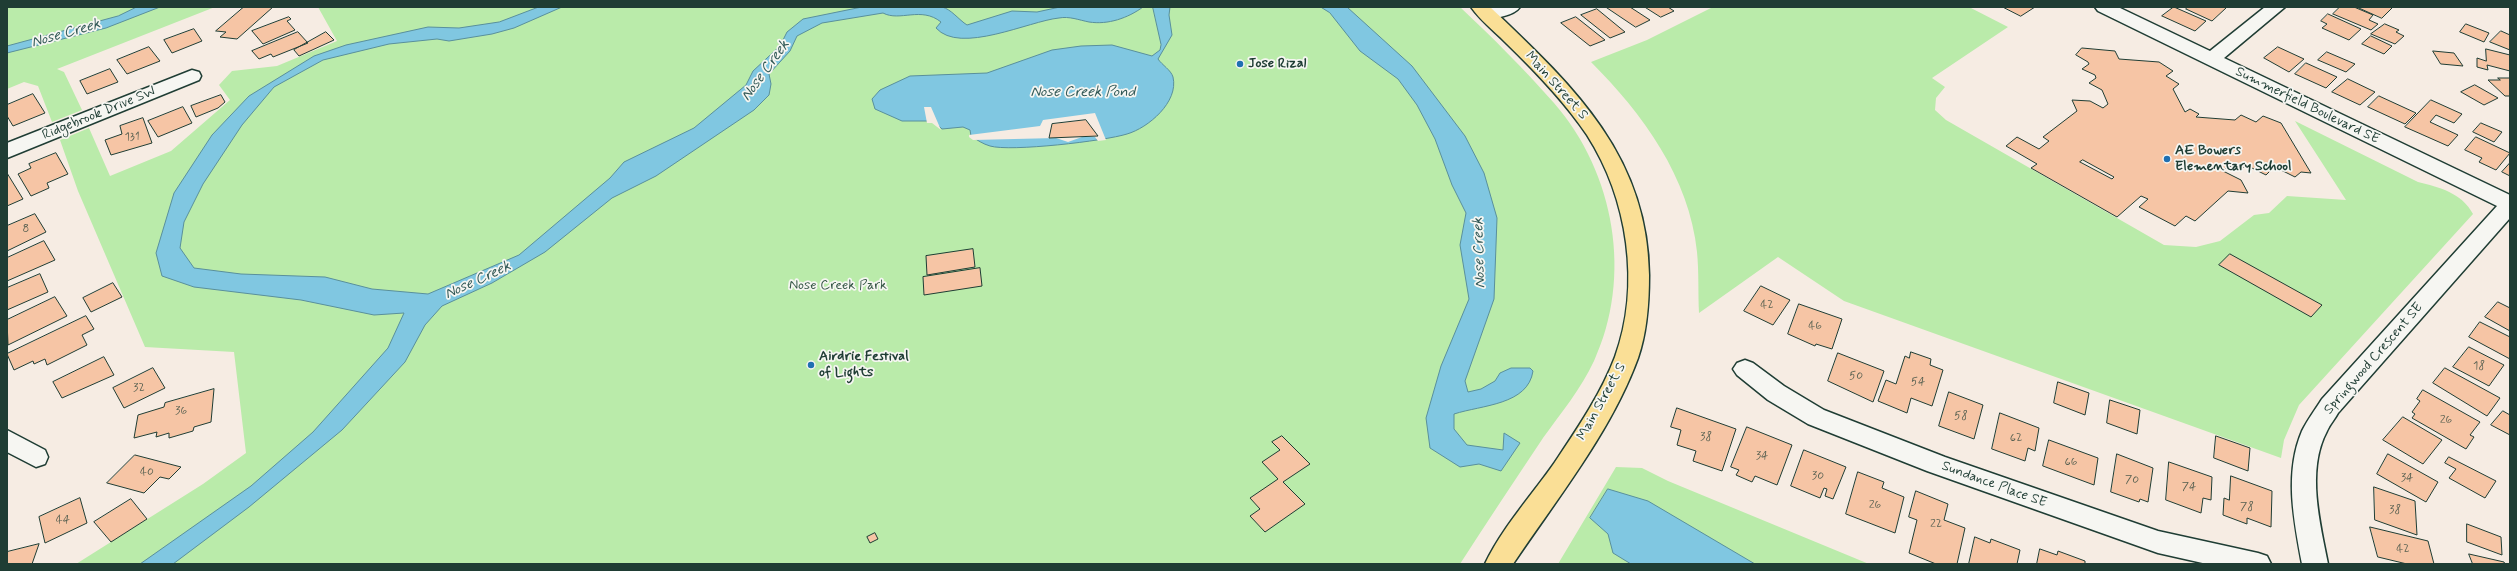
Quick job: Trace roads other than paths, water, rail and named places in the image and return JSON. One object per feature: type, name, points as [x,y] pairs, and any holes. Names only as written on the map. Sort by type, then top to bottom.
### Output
[{"type":"main road","name":"Main Street S","points":[[1484,11],[1581,111],[1610,153],[1627,192],[1636,234],[1640,271],[1636,320],[1623,367],[1595,420],[1498,564]]},
{"type":"street","points":[[1484,11],[1511,7]]},
{"type":"street","name":"Summerfield Boulevard SE","points":[[2104,7],[2510,204]]},
{"type":"street","points":[[2211,59],[2276,7]]},
{"type":"street","name":"Ridgebrook Drive SW","points":[[7,152],[192,76]]},
{"type":"street","name":"Springwood Crescent SE","points":[[2314,564],[2305,512],[2305,469],[2313,434],[2330,406],[2510,204]]},
{"type":"street","name":"Sundance Place SE","points":[[1745,369],[1776,394],[1816,417],[1936,464],[2158,542],[2258,564]]},
{"type":"street","points":[[7,440],[36,457]]},
{"type":"water","name":"Nose Creek","points":[[137,7],[160,7],[106,28],[7,53],[7,46],[118,16]]},
{"type":"water","name":"Nose Creek","points":[[539,7],[562,7],[514,28],[492,34],[449,41],[437,39],[389,44],[323,60],[274,87],[242,125],[203,184],[184,222],[180,248],[194,268],[241,274],[325,277],[372,289],[428,294],[519,255],[610,178],[624,162],[694,128],[746,85],[753,71],[780,46],[787,32],[803,19],[862,7],[942,7],[949,10],[967,25],[1012,11],[1037,12],[1060,7],[1143,7],[1118,20],[1096,23],[1070,18],[1046,20],[995,34],[978,37],[961,38],[947,35],[936,28],[941,22],[926,15],[918,14],[896,16],[883,13],[822,23],[797,36],[790,51],[769,74],[771,84],[769,95],[754,110],[656,176],[612,198],[545,252],[492,283],[442,306],[425,325],[405,362],[342,430],[249,507],[173,564],[140,564],[251,486],[313,432],[388,348],[404,313],[374,315],[301,300],[194,287],[162,276],[156,253],[174,193],[212,135],[249,96],[314,56],[346,45],[428,27],[459,28],[499,22]]},
{"type":"water","name":"Nose Creek Pond","points":[[1153,7],[1170,7],[1169,15],[1172,35],[1158,59],[1172,74],[1174,86],[1167,104],[1160,113],[1144,126],[1127,134],[1099,140],[1036,147],[1017,148],[990,146],[971,136],[970,130],[963,127],[942,129],[933,121],[902,121],[875,109],[872,99],[880,90],[910,76],[987,73],[1052,50],[1081,46],[1112,45],[1152,56],[1160,50],[1161,45]]},
{"type":"water","name":"Nose Creek","points":[[1321,7],[1347,7],[1412,66],[1465,136],[1484,173],[1497,218],[1494,299],[1465,381],[1468,392],[1481,389],[1495,381],[1500,373],[1511,368],[1530,368],[1533,371],[1529,382],[1522,391],[1513,397],[1502,402],[1454,414],[1454,429],[1467,445],[1503,450],[1504,433],[1520,443],[1501,471],[1479,464],[1460,467],[1430,448],[1426,418],[1441,366],[1469,299],[1460,245],[1466,213],[1452,185],[1435,139],[1417,105],[1398,79],[1360,51],[1330,13]]},
{"type":"water","points":[[1608,489],[1648,501],[1755,564],[1631,564],[1613,553],[1608,534],[1590,518]]},
{"type":"place","name":"Jose Rizal","points":[[1240,64]]},
{"type":"place","name":"AE Bowers Elementary School","points":[[2167,159]]},
{"type":"place","name":"Airdrie Festival of Lights","points":[[811,365]]},
{"type":"park label","name":"Nose Creek Park","points":[[838,286]]}]
